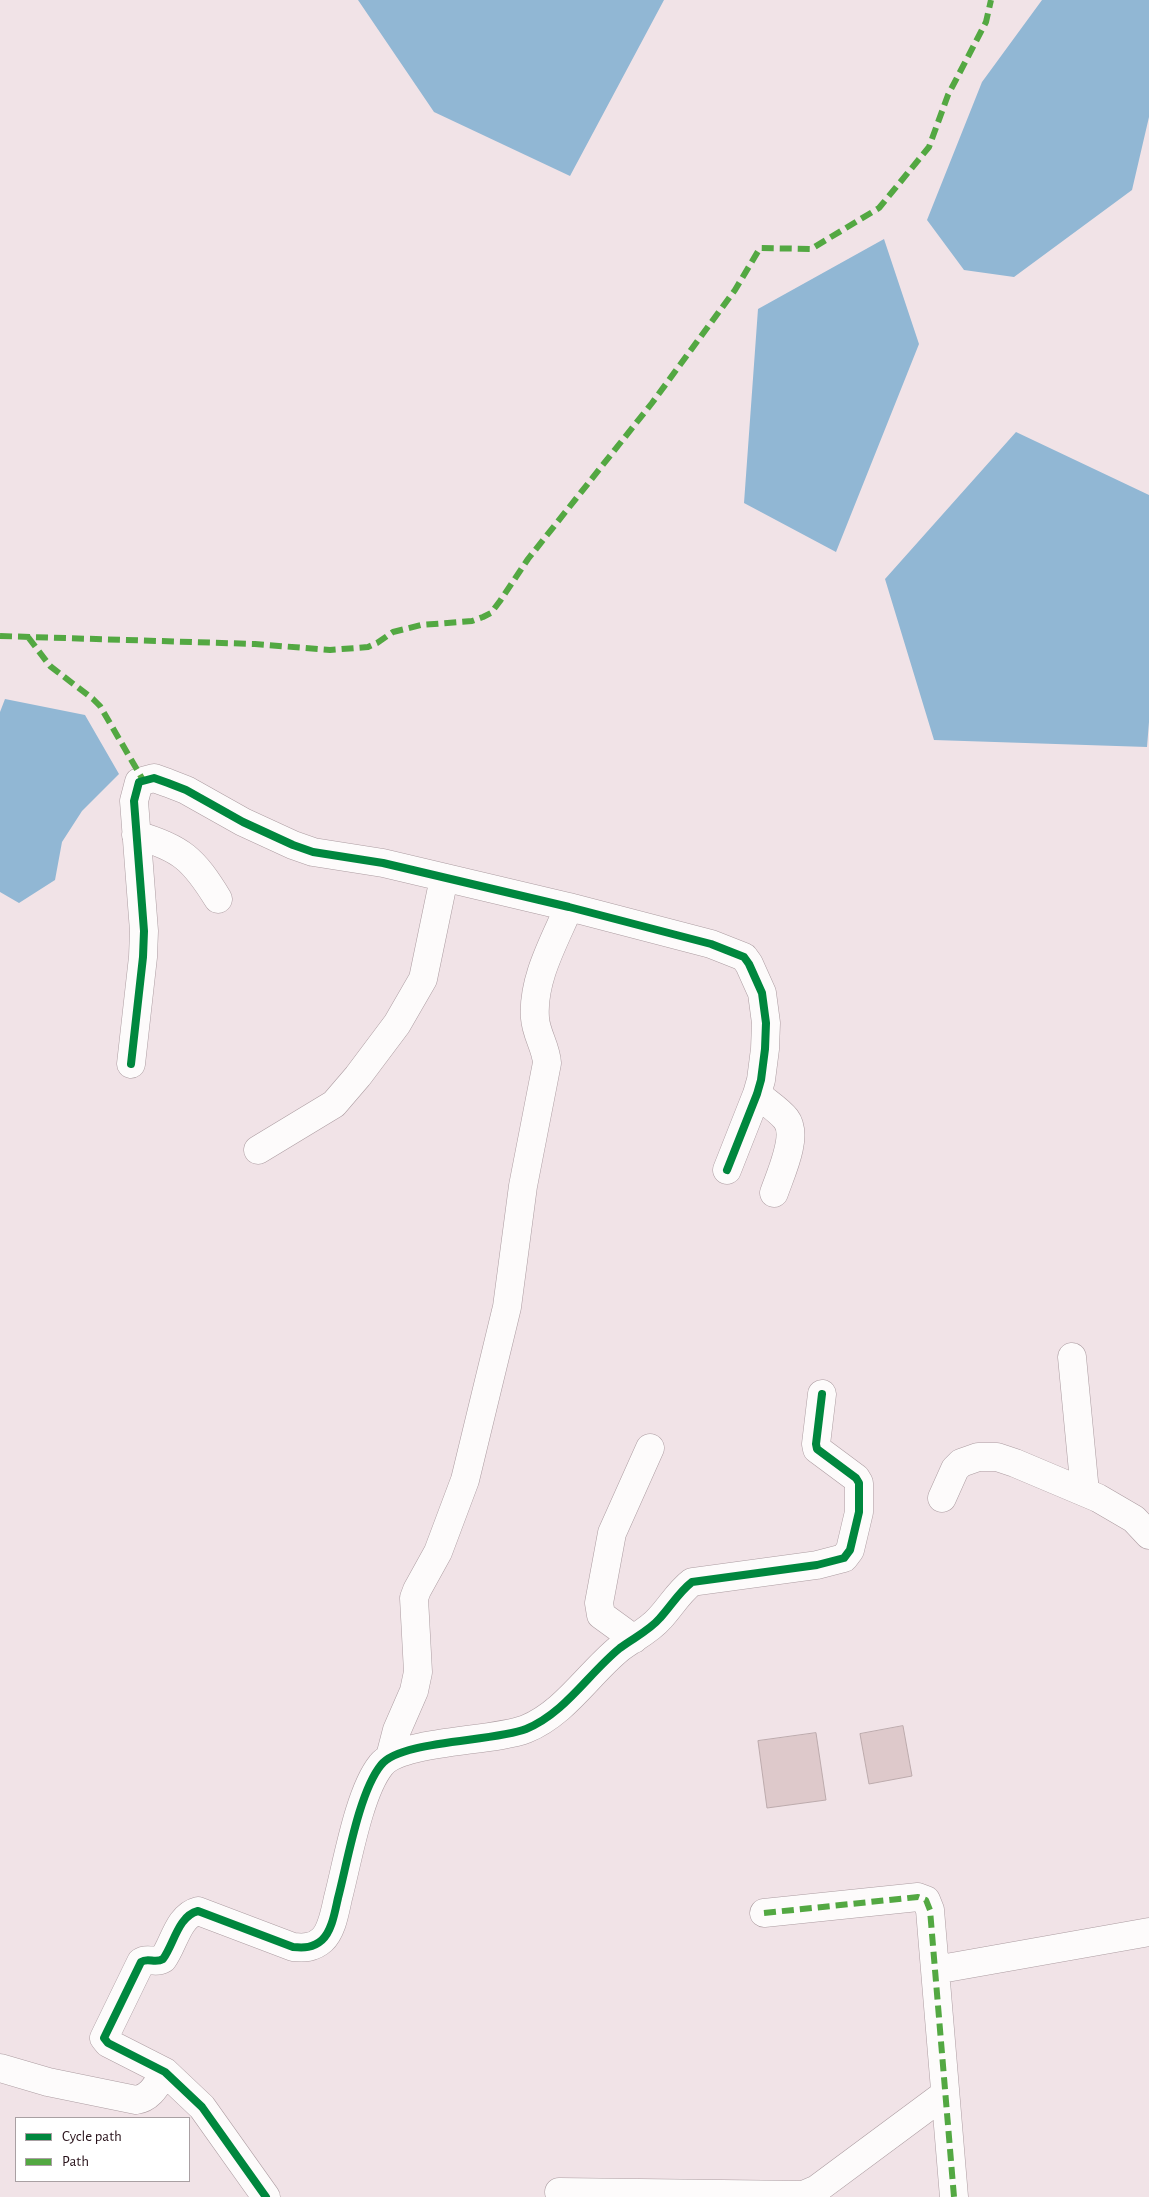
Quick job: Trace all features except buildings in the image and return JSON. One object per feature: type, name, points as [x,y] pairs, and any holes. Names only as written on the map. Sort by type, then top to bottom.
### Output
[{"type":"street","points":[[131,1064],[144,931],[134,808],[136,787],[143,780],[154,778],[186,790],[243,822],[292,845],[314,852],[383,863],[569,907],[711,944],[744,957],[762,993],[766,1023],[761,1080],[727,1170]]},
{"type":"street","points":[[136,835],[160,842],[186,857],[202,874],[218,899]]},
{"type":"street","points":[[258,1150],[334,1104],[358,1076],[397,1024],[423,979],[444,878]]},
{"type":"street","points":[[390,1757],[397,1730],[414,1691],[418,1672],[414,1598],[442,1544],[465,1480],[507,1307],[523,1186],[547,1063],[546,1054],[535,1024],[535,993],[540,975],[569,907]]},
{"type":"street","points":[[757,1094],[787,1120],[791,1130],[789,1147],[774,1193]]},
{"type":"street","points":[[1072,1357],[1085,1492]]},
{"type":"street","points":[[266,2197],[202,2107],[165,2072],[108,2043],[104,2038],[141,1962],[145,1959],[159,1961],[163,1959],[188,1916],[198,1911],[293,1946],[306,1948],[322,1940],[327,1933],[337,1905],[363,1802],[381,1765],[390,1757],[410,1750],[523,1730],[539,1723],[554,1713],[620,1649],[659,1619],[684,1588],[692,1582],[817,1565],[844,1558],[850,1550],[860,1512],[859,1484],[856,1478],[817,1449],[822,1394]]},
{"type":"street","points":[[634,1639],[601,1615],[599,1603],[612,1533],[650,1448]]},
{"type":"street","points":[[942,1498],[955,1469],[961,1463],[968,1459],[986,1456],[1015,1463],[1085,1492],[1134,1519],[1149,1535]]},
{"type":"street","points":[[764,1913],[922,1897],[928,1904],[954,2197]]},
{"type":"street","points":[[935,1970],[1149,1932]]},
{"type":"street","points":[[0,2068],[48,2082],[136,2100],[151,2093],[165,2072]]},
{"type":"street","points":[[559,2192],[803,2195],[817,2189],[945,2094]]},
{"type":"water","points":[[358,0],[664,0],[570,176],[434,112]]},
{"type":"water","points":[[1042,0],[1149,0],[1149,117],[1132,190],[1014,277],[964,270],[927,220],[982,82]]},
{"type":"water","points":[[884,239],[919,344],[836,552],[744,503],[758,309]]},
{"type":"water","points":[[1016,432],[1149,495],[1149,722],[1147,747],[934,740],[885,579]]},
{"type":"water","points":[[5,699],[85,715],[119,774],[82,811],[62,842],[55,880],[19,903],[0,892],[0,712]]},
{"type":"marked path","points":[[0,636],[255,644],[330,650],[368,647],[393,632],[421,625],[472,621],[491,613],[528,559],[652,403],[735,290],[760,248],[811,249],[879,208],[929,147],[948,95],[986,22],[991,0]]},
{"type":"marked path","points":[[28,637],[50,666],[100,706],[143,780]]},
{"type":"marked path","points":[[764,1913],[918,1897],[926,1900],[930,1910],[954,2197]]},
{"type":"cycle path","points":[[131,1064],[143,957],[144,931],[134,801],[139,782],[154,778],[186,790],[243,822],[313,852],[383,863],[569,907],[711,944],[744,957],[762,993],[766,1023],[765,1049],[757,1094],[727,1170]]},
{"type":"cycle path","points":[[266,2197],[202,2107],[165,2072],[108,2043],[104,2038],[141,1962],[163,1959],[181,1924],[191,1914],[198,1911],[293,1947],[315,1945],[325,1936],[333,1920],[366,1792],[381,1765],[391,1757],[427,1746],[511,1733],[526,1729],[540,1722],[564,1703],[608,1658],[656,1623],[692,1582],[817,1565],[844,1558],[850,1550],[859,1512],[859,1483],[856,1478],[817,1449],[822,1394]]}]
